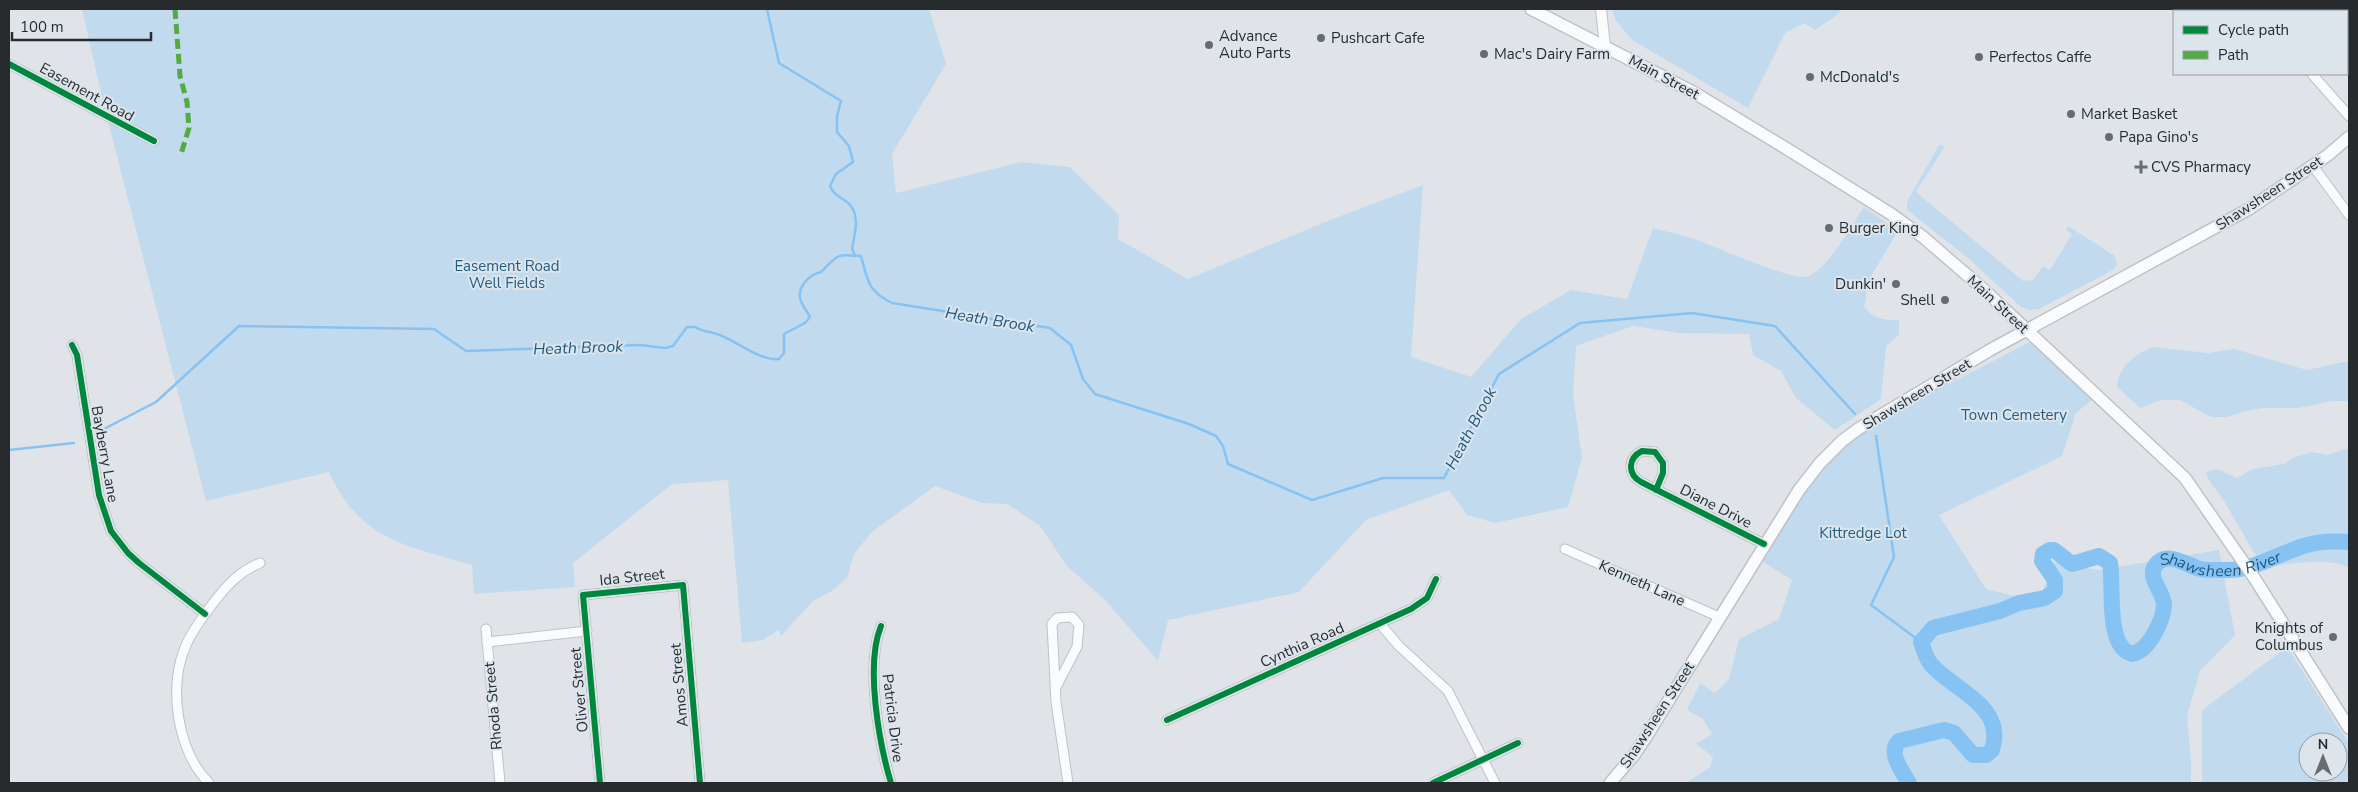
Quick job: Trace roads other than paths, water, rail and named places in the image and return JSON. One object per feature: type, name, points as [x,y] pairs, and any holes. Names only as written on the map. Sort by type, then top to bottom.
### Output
[{"type":"main road","name":"Main Street","points":[[1531,9],[1698,95],[1891,214],[1950,261],[2185,478],[2256,579],[2349,728]]},
{"type":"main road","name":"Shawsheen Street","points":[[1610,783],[1634,755],[1799,490],[1820,463],[1842,441],[1898,404],[2026,330],[2249,209],[2313,166],[2349,137]]},
{"type":"street","points":[[1601,9],[1605,46]]},
{"type":"street","name":"Easement Road","points":[[9,64],[154,141]]},
{"type":"street","points":[[2313,75],[2349,116]]},
{"type":"street","points":[[2313,166],[2349,215]]},
{"type":"street","name":"Bayberry Lane","points":[[72,345],[77,355],[99,495],[111,531],[128,553],[139,563],[205,614]]},
{"type":"street","name":"Diane Drive","points":[[1656,490],[1663,473],[1663,463],[1655,452],[1642,451],[1632,460],[1632,473],[1638,480],[1656,490],[1764,544]]},
{"type":"street","name":"Kenneth Lane","points":[[1565,549],[1719,617]]},
{"type":"street","points":[[210,783],[189,756],[184,743],[179,715],[178,674],[186,645],[205,614],[235,578],[245,570],[260,563]]},
{"type":"street","name":"Cynthia Road","points":[[1167,720],[1380,624],[1420,604],[1426,598],[1436,579]]},
{"type":"street","name":"Ida Street","points":[[584,595],[683,585]]},
{"type":"street","name":"Amos Street","points":[[683,585],[700,783]]},
{"type":"street","name":"Oliver Street","points":[[584,595],[600,783]]},
{"type":"street","points":[[1055,690],[1078,643],[1079,625],[1072,617],[1060,617],[1053,622],[1055,690],[1068,783]]},
{"type":"street","points":[[1380,624],[1399,646],[1448,691],[1495,783]]},
{"type":"street","name":"Patricia Drive","points":[[881,626],[875,646],[874,674],[880,735],[891,783]]},
{"type":"street","name":"Rhoda Street","points":[[486,629],[500,783]]},
{"type":"street","points":[[487,642],[587,631]]},
{"type":"street","points":[[1433,783],[1518,742]]},
{"type":"waterway","points":[[767,9],[779,63],[841,101],[837,116],[837,132],[849,146],[853,162],[836,174],[830,186],[835,193],[847,202],[854,212],[856,224],[852,248],[855,256]]},
{"type":"waterway","name":"Heath Brook","points":[[104,429],[156,402],[239,326],[434,329],[466,351],[640,345],[665,348],[673,346],[687,327],[695,327],[724,337],[756,354],[771,359],[779,359],[784,353],[784,334],[805,323],[810,317],[800,298],[803,285],[809,278],[821,272],[835,258],[842,255],[861,256],[865,273],[873,290],[892,303],[1050,328],[1071,345],[1083,379],[1095,394],[1189,424],[1216,436],[1223,446],[1228,464],[1312,500],[1383,478],[1444,478],[1499,374],[1580,323],[1692,313],[1775,326],[1855,414]]},
{"type":"waterway","name":"Heath Brook","points":[[1876,436],[1894,557],[1871,605],[1921,642]]},
{"type":"waterway","name":"Heath Brook","points":[[9,450],[74,443]]},
{"type":"waterway","name":"Shawsheen River","points":[[1909,783],[1895,757],[1896,746],[1899,741],[1944,730],[1954,733],[1973,755],[1986,755],[1992,750],[1994,734],[1991,721],[1984,710],[1974,699],[1930,663],[1921,642],[1933,628],[2000,611],[2019,603],[2045,598],[2055,591],[2055,580],[2042,561],[2043,554],[2050,550],[2054,550],[2072,564],[2099,556],[2110,563],[2114,628],[2123,649],[2132,654],[2138,652],[2149,641],[2161,619],[2164,605],[2153,575],[2155,566],[2159,561],[2170,559],[2204,570],[2238,569],[2258,564],[2312,544],[2349,542]]},
{"type":"place","name":"Pushcart Cafe","points":[[1321,38]]},
{"type":"place","name":"Advance Auto Parts","points":[[1209,45]]},
{"type":"place","name":"Mac's Dairy Farm","points":[[1484,54]]},
{"type":"place","name":"Perfectos Caffe","points":[[1979,57]]},
{"type":"place","name":"McDonald's","points":[[1810,77]]},
{"type":"place","name":"Market Basket","points":[[2071,114]]},
{"type":"place","name":"Papa Gino's","points":[[2109,137]]},
{"type":"place","name":"CVS Pharmacy","points":[[2141,167]]},
{"type":"place","name":"Burger King","points":[[1829,228]]},
{"type":"place","name":"Dunkin'","points":[[1896,284]]},
{"type":"place","name":"Shell","points":[[1945,300]]},
{"type":"place","name":"Knights of Columbus","points":[[2333,637]]},
{"type":"park label","name":"Easement Road Well Fields","points":[[507,274]]},
{"type":"park label","name":"Town Cemetery","points":[[2014,415]]},
{"type":"park label","name":"Kittredge Lot","points":[[1863,533]]}]
